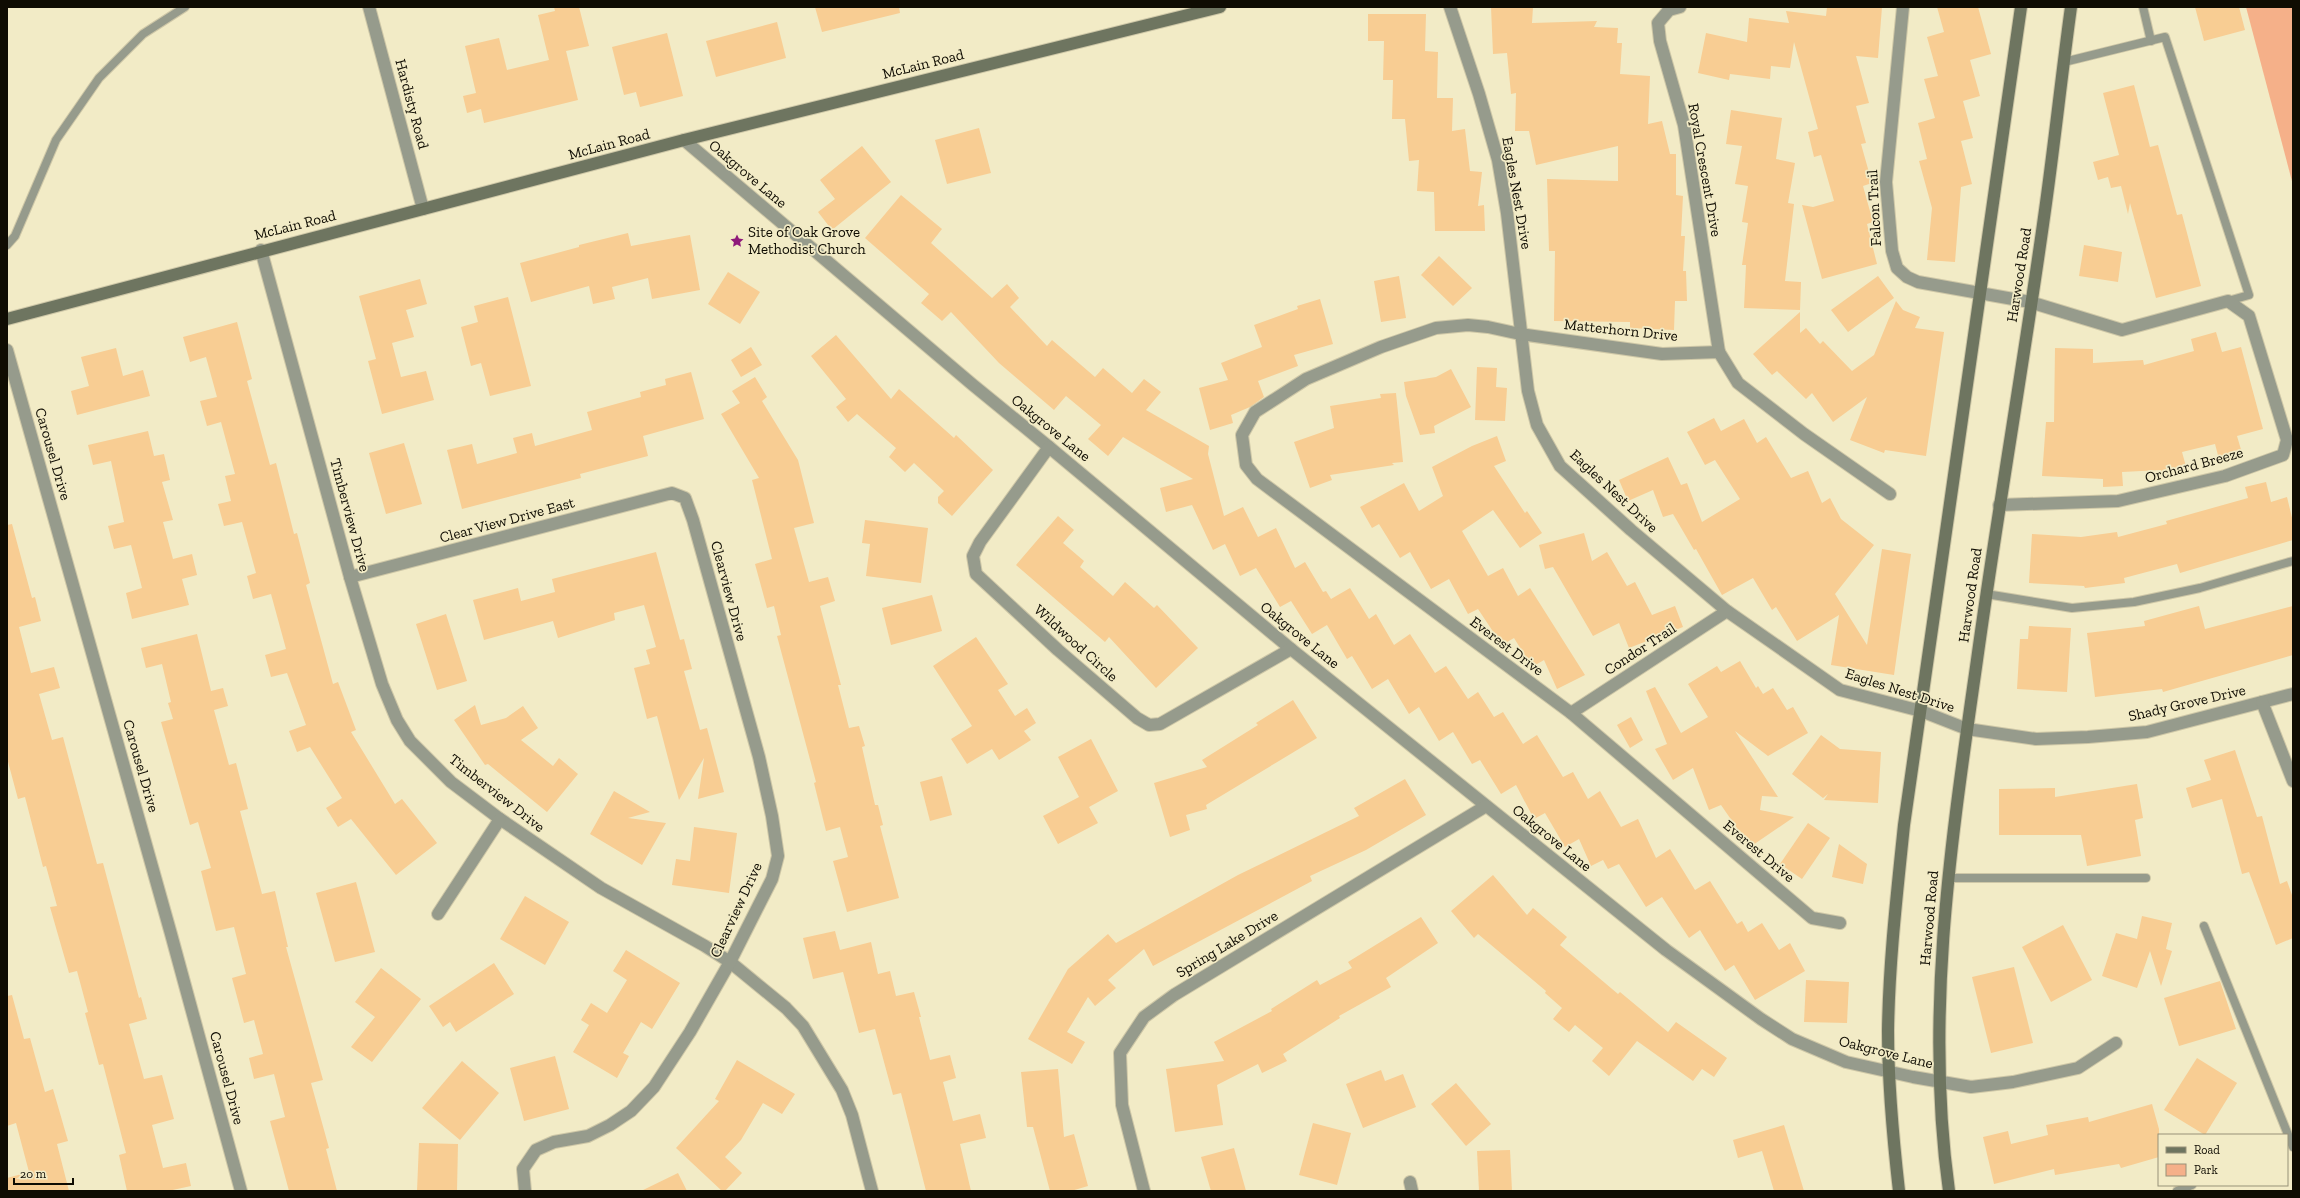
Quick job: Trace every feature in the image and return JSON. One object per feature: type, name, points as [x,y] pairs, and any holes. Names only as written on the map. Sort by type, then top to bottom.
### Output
[{"type":"main road","name":"McLain Road","points":[[7,318],[684,140],[1220,7]]},
{"type":"main road","name":"Harwood Road","points":[[1899,1191],[1888,1072],[1889,990],[1893,929],[1904,825],[2021,7]]},
{"type":"main road","name":"Harwood Road","points":[[1950,1191],[1939,1081],[1940,989],[1948,878],[1986,594],[2046,206],[2071,7]]},
{"type":"street","name":"Hardisty Road","points":[[369,7],[423,209]]},
{"type":"street","name":"Eagles Nest Drive","points":[[1450,7],[1479,94],[1498,160],[1507,213],[1520,334],[1528,391],[1537,425],[1560,466],[1631,530],[1727,611],[1840,690],[1921,711],[1967,729]]},
{"type":"street","name":"Royal Crescent Drive","points":[[1680,7],[1669,10],[1658,23],[1660,41],[1684,125],[1719,352]]},
{"type":"street","name":"Falcon Trail","points":[[1903,7],[1886,182],[1892,251],[1897,268],[1913,280],[2030,302]]},
{"type":"street","name":"Oakgrove Lane","points":[[684,140],[973,385],[1291,649],[1666,950],[1761,1020],[1792,1039],[1846,1062],[1888,1072],[1971,1087],[2013,1082],[2078,1068],[2116,1043]]},
{"type":"street","name":"Timberview Drive","points":[[261,250],[350,578],[382,684],[397,720],[410,740],[451,782],[500,820],[601,888],[705,946],[730,962],[786,1008],[803,1026],[842,1090],[852,1115],[872,1191]]},
{"type":"street","points":[[2030,302],[2122,330],[2228,301]]},
{"type":"street","name":"Orchard Breeze","points":[[1999,505],[2118,501],[2225,476],[2283,455],[2287,440],[2249,316],[2228,301]]},
{"type":"street","name":"Matterhorn Drive","points":[[1306,379],[1381,347],[1436,328],[1468,325],[1520,334],[1662,354],[1719,352]]},
{"type":"street","name":"Carousel Drive","points":[[7,350],[169,926],[241,1191]]},
{"type":"street","points":[[1719,352],[1738,383],[1804,434],[1890,494]]},
{"type":"street","name":"Everest Drive","points":[[1306,379],[1255,412],[1247,423],[1242,435],[1243,452],[1246,465],[1257,479],[1571,713],[1812,918],[1840,923]]},
{"type":"street","name":"Wildwood Circle","points":[[1049,447],[980,542],[973,556],[976,574],[1058,650],[1137,718],[1149,725],[1160,724],[1291,649]]},
{"type":"street","name":"Clear View Drive East","points":[[350,578],[672,493]]},
{"type":"street","name":"Clearview Drive","points":[[525,1191],[524,1169],[536,1150],[554,1142],[588,1136],[610,1125],[631,1111],[654,1087],[690,1032],[730,962],[772,879],[778,856],[772,816],[758,757],[693,520],[684,498],[672,493]]},
{"type":"street","name":"Condor Trail","points":[[1571,713],[1727,611]]},
{"type":"street","name":"Shady Grove Drive","points":[[1967,729],[2036,738],[2140,733],[2293,694]]},
{"type":"street","points":[[2262,702],[2293,781]]},
{"type":"street","name":"Spring Lake Drive","points":[[1144,1191],[1122,1105],[1120,1053],[1131,1034],[1144,1017],[1174,996],[1486,806]]},
{"type":"street","points":[[438,914],[500,820]]},
{"type":"lane","points":[[7,245],[15,236],[56,140],[99,78],[143,34],[185,7]]},
{"type":"lane","points":[[2143,7],[2151,41]]},
{"type":"lane","points":[[2064,62],[2165,38],[2249,295],[2228,301]]},
{"type":"lane","points":[[1986,594],[2072,608],[2134,602],[2200,588],[2293,561]]},
{"type":"lane","points":[[1948,878],[2146,878]]},
{"type":"lane","points":[[2204,926],[2286,1134]]},
{"type":"lane","points":[[2177,1191],[2190,1186]]},
{"type":"green space","points":[[2246,7],[2293,7],[2293,185]]},
{"type":"building","points":[[554,7],[579,7],[589,46],[566,51],[578,100],[484,123],[481,109],[467,113],[463,96],[476,93],[465,46],[499,38],[507,70],[549,60],[538,15],[555,11]]},
{"type":"building","points":[[815,7],[899,7],[900,13],[822,32]]},
{"type":"building","points":[[1491,7],[1533,7],[1532,23],[1597,21],[1594,27],[1618,28],[1617,43],[1622,43],[1620,74],[1650,76],[1648,124],[1662,121],[1670,154],[1676,154],[1676,195],[1683,196],[1681,236],[1685,236],[1683,271],[1686,271],[1687,301],[1675,301],[1674,330],[1630,328],[1630,322],[1554,321],[1555,251],[1549,251],[1547,179],[1618,181],[1618,146],[1536,165],[1529,131],[1515,131],[1516,93],[1511,94],[1507,53],[1493,54]]},
{"type":"building","points":[[1827,7],[1882,7],[1878,58],[1856,56],[1869,103],[1856,106],[1866,143],[1861,144],[1872,183],[1863,186],[1873,222],[1867,224],[1877,264],[1822,279],[1802,205],[1813,207],[1834,201],[1821,155],[1814,157],[1808,132],[1818,129],[1794,42],[1790,68],[1771,66],[1770,79],[1730,74],[1729,80],[1698,73],[1706,33],[1747,42],[1749,18],[1789,23],[1786,11],[1826,16]]},
{"type":"building","points":[[1937,7],[1978,7],[1991,54],[1970,60],[1980,96],[1963,101],[1973,138],[1961,141],[1972,184],[1961,187],[1955,262],[1927,260],[1932,208],[1919,161],[1927,159],[1918,123],[1935,118],[1924,79],[1938,76],[1927,37],[1944,32]]},
{"type":"building","points":[[2195,7],[2239,7],[2245,30],[2204,41]]},
{"type":"building","points":[[1368,14],[1426,14],[1425,51],[1438,52],[1437,98],[1453,98],[1452,131],[1465,129],[1470,171],[1482,172],[1478,206],[1484,205],[1485,231],[1435,231],[1434,192],[1417,191],[1419,160],[1409,161],[1405,119],[1392,119],[1393,80],[1383,80],[1384,41],[1368,41]]},
{"type":"building","points":[[777,22],[786,58],[716,77],[706,41]]},
{"type":"building","points":[[667,33],[683,96],[640,107],[636,92],[624,95],[612,47]]},
{"type":"building","points":[[2134,85],[2150,147],[2158,145],[2177,215],[2182,214],[2201,286],[2156,298],[2130,203],[2128,214],[2121,186],[2111,188],[2108,177],[2098,180],[2093,162],[2119,155],[2103,93]]},
{"type":"building","points":[[1731,110],[1782,118],[1776,159],[1795,163],[1788,203],[1794,204],[1785,281],[1801,282],[1800,310],[1744,308],[1746,265],[1742,265],[1748,223],[1742,222],[1748,186],[1735,184],[1742,146],[1726,144]]},
{"type":"building","points":[[979,128],[991,173],[947,184],[935,140]]},
{"type":"building","points":[[862,146],[891,182],[832,230],[818,212],[835,199],[820,180]]},
{"type":"building","points":[[901,195],[942,229],[931,243],[992,298],[1007,284],[1019,298],[1010,307],[1047,346],[1052,340],[1095,377],[1103,368],[1132,393],[1144,379],[1161,392],[1146,410],[1209,446],[1208,454],[1224,516],[1243,507],[1258,537],[1276,528],[1295,568],[1305,562],[1323,592],[1326,591],[1331,599],[1350,588],[1369,619],[1376,614],[1394,645],[1410,634],[1435,673],[1446,666],[1468,699],[1478,692],[1494,717],[1503,712],[1523,744],[1537,735],[1563,777],[1573,772],[1588,799],[1600,791],[1621,827],[1638,819],[1656,858],[1670,849],[1695,890],[1710,881],[1737,924],[1742,921],[1748,932],[1762,923],[1779,950],[1790,943],[1805,971],[1755,1000],[1734,965],[1725,971],[1700,930],[1689,938],[1662,897],[1646,907],[1619,864],[1608,869],[1603,860],[1591,866],[1579,839],[1565,847],[1545,813],[1534,819],[1516,785],[1501,794],[1480,760],[1472,764],[1453,732],[1439,741],[1419,707],[1409,714],[1388,679],[1372,689],[1352,656],[1347,659],[1327,625],[1312,634],[1291,601],[1280,607],[1256,568],[1240,576],[1225,544],[1213,550],[1192,505],[1166,512],[1160,488],[1193,479],[1123,437],[1108,456],[1088,439],[1101,425],[1066,396],[1054,410],[999,363],[951,312],[942,321],[921,303],[929,294],[865,238]]},
{"type":"building","points":[[628,233],[631,246],[690,235],[700,290],[652,299],[648,278],[612,287],[615,299],[593,304],[589,286],[531,302],[520,263],[579,247],[579,245]]},
{"type":"building","points":[[2084,245],[2122,252],[2118,282],[2079,276]]},
{"type":"building","points":[[1439,256],[1472,288],[1453,306],[1421,275]]},
{"type":"building","points":[[728,272],[760,292],[740,324],[708,304]]},
{"type":"building","points":[[1399,276],[1406,318],[1381,322],[1374,281]]},
{"type":"building","points":[[1878,276],[1894,298],[1848,332],[1831,310]]},
{"type":"building","points":[[420,279],[427,304],[406,310],[414,337],[392,343],[401,377],[426,371],[434,400],[382,414],[368,361],[376,359],[359,296]]},
{"type":"building","points":[[508,297],[531,386],[490,396],[481,363],[471,366],[461,327],[478,322],[474,306]]},
{"type":"building","points":[[1320,299],[1333,344],[1294,355],[1298,366],[1258,381],[1264,397],[1250,407],[1231,415],[1233,423],[1210,430],[1199,388],[1228,380],[1221,363],[1262,347],[1254,325],[1298,309],[1297,306]]},
{"type":"building","points":[[1896,301],[1903,310],[1920,317],[1915,328],[1944,332],[1926,456],[1885,450],[1884,453],[1850,440],[1867,397],[1833,422],[1812,393],[1806,399],[1777,371],[1772,375],[1753,354],[1800,312],[1800,333],[1806,328],[1820,344],[1823,341],[1852,371],[1874,355]]},
{"type":"building","points":[[237,322],[252,379],[247,381],[270,465],[276,463],[294,534],[297,533],[310,583],[306,585],[333,684],[338,682],[356,730],[351,732],[395,804],[402,799],[437,843],[396,875],[351,819],[338,827],[326,808],[342,798],[310,747],[297,752],[289,731],[306,725],[287,673],[271,677],[265,655],[286,649],[271,594],[253,599],[247,576],[256,573],[242,522],[224,526],[218,504],[231,501],[225,476],[235,474],[221,422],[207,426],[200,401],[217,397],[206,357],[190,362],[183,337]]},
{"type":"building","points":[[2216,332],[2222,352],[2241,347],[2263,429],[2237,436],[2242,453],[2219,459],[2215,444],[2182,452],[2187,470],[2162,476],[2161,470],[2122,472],[2123,486],[2103,487],[2103,479],[2042,476],[2046,422],[2054,422],[2055,348],[2093,349],[2093,363],[2143,360],[2144,365],[2194,351],[2191,339]]},
{"type":"building","points":[[836,335],[891,399],[899,389],[954,438],[956,435],[993,470],[952,516],[938,503],[938,497],[944,491],[914,463],[905,472],[889,457],[896,448],[857,414],[848,422],[836,407],[846,399],[811,356]]},
{"type":"building","points":[[751,347],[762,365],[741,377],[731,360]]},
{"type":"building","points":[[116,348],[123,376],[143,370],[150,396],[77,415],[71,391],[89,386],[81,357]]},
{"type":"building","points":[[1477,367],[1497,368],[1496,387],[1507,388],[1505,421],[1475,420]]},
{"type":"building","points":[[1451,369],[1471,407],[1434,426],[1435,433],[1420,435],[1406,396],[1404,382],[1436,377]]},
{"type":"building","points":[[691,372],[704,419],[643,436],[648,456],[580,474],[581,478],[462,509],[447,450],[472,444],[477,464],[517,453],[513,438],[532,433],[535,446],[592,430],[587,412],[641,397],[640,392],[666,385],[665,379]]},
{"type":"building","points":[[755,377],[767,397],[762,401],[798,460],[814,523],[794,528],[809,582],[828,577],[835,601],[820,606],[841,685],[838,685],[849,728],[859,726],[865,746],[862,747],[875,805],[878,805],[883,825],[880,826],[899,898],[847,912],[833,861],[848,857],[840,827],[826,831],[814,783],[816,782],[777,636],[781,635],[774,606],[767,608],[755,564],[772,559],[752,480],[759,478],[721,414],[740,403],[732,391]]},
{"type":"building","points":[[1396,393],[1403,462],[1392,463],[1394,465],[1330,475],[1332,480],[1310,488],[1294,442],[1334,428],[1330,406],[1381,398],[1380,394]]},
{"type":"building","points":[[1714,418],[1721,431],[1744,419],[1757,443],[1766,437],[1791,478],[1808,471],[1822,503],[1830,498],[1841,519],[1874,545],[1835,594],[1867,645],[1882,549],[1911,554],[1894,675],[1831,665],[1839,615],[1797,641],[1776,607],[1772,610],[1753,578],[1722,595],[1696,549],[1694,550],[1673,514],[1663,517],[1653,490],[1628,501],[1619,480],[1668,457],[1681,485],[1687,483],[1702,522],[1740,499],[1715,460],[1705,465],[1687,432]]},
{"type":"building","points":[[148,431],[154,456],[164,454],[170,480],[162,482],[173,520],[163,522],[173,559],[192,554],[197,575],[182,579],[189,605],[132,619],[126,593],[142,588],[131,545],[114,549],[108,526],[124,522],[111,461],[93,465],[88,445]]},
{"type":"building","points":[[1497,436],[1506,461],[1494,466],[1525,513],[1527,511],[1542,533],[1520,548],[1493,510],[1462,531],[1488,576],[1503,568],[1518,596],[1530,588],[1585,675],[1557,689],[1544,660],[1532,667],[1514,638],[1502,645],[1478,609],[1468,614],[1449,579],[1431,589],[1410,552],[1400,558],[1379,524],[1372,528],[1360,507],[1404,483],[1419,511],[1443,496],[1432,467],[1472,446]]},
{"type":"building","points":[[404,443],[422,504],[386,514],[369,453]]},
{"type":"building","points":[[2266,482],[2271,502],[2287,497],[2293,522],[2293,540],[2180,573],[2177,564],[2124,578],[2125,583],[2085,588],[2084,586],[2029,583],[2032,534],[2081,537],[2117,532],[2118,537],[2167,524],[2166,521],[2248,498],[2245,487]]},
{"type":"building","points":[[1058,516],[1074,530],[1063,543],[1084,561],[1080,567],[1113,596],[1125,582],[1154,608],[1157,605],[1198,648],[1156,688],[1109,637],[1105,642],[1016,565]]},
{"type":"building","points":[[865,520],[928,528],[921,583],[866,576],[870,544],[862,543]]},
{"type":"building","points":[[12,524],[32,598],[35,597],[41,621],[19,627],[31,673],[54,667],[60,688],[39,694],[52,740],[63,737],[97,864],[103,863],[139,998],[141,997],[147,1019],[129,1024],[144,1079],[162,1075],[174,1119],[152,1125],[163,1168],[186,1163],[191,1186],[168,1191],[127,1191],[119,1155],[126,1153],[103,1064],[99,1065],[85,1013],[88,1012],[77,971],[69,973],[50,907],[57,906],[46,866],[43,867],[25,797],[18,799],[7,758],[7,525]]},
{"type":"building","points":[[1584,533],[1592,561],[1607,552],[1627,586],[1635,582],[1652,615],[1675,606],[1683,627],[1629,648],[1619,623],[1593,636],[1553,567],[1545,569],[1539,545]]},
{"type":"building","points":[[656,552],[680,640],[684,639],[692,669],[684,671],[700,730],[707,728],[724,792],[698,799],[704,758],[679,800],[657,716],[647,719],[634,668],[650,664],[646,650],[656,647],[644,605],[614,613],[615,620],[558,638],[553,621],[484,640],[473,600],[518,588],[521,601],[555,592],[552,579]]},
{"type":"building","points":[[932,595],[942,631],[891,645],[882,608]]},
{"type":"building","points":[[2199,606],[2205,629],[2293,606],[2293,655],[2163,692],[2162,689],[2095,697],[2087,633],[2145,626],[2144,621]]},
{"type":"building","points":[[446,614],[467,681],[437,690],[416,624]]},
{"type":"building","points":[[2029,626],[2071,628],[2067,692],[2017,689],[2020,639],[2028,639]]},
{"type":"building","points":[[197,634],[211,691],[223,688],[228,706],[214,710],[229,765],[236,763],[248,809],[240,811],[262,894],[275,891],[288,947],[286,947],[323,1080],[311,1083],[329,1148],[326,1149],[337,1191],[289,1191],[270,1121],[285,1117],[274,1074],[254,1079],[249,1058],[263,1054],[254,1020],[244,1023],[232,978],[246,974],[234,927],[216,931],[201,871],[211,868],[198,822],[190,825],[161,722],[173,719],[168,703],[171,702],[162,664],[146,668],[141,648]]},
{"type":"building","points":[[976,637],[1008,684],[998,690],[1015,716],[1027,708],[1036,723],[1024,731],[1031,740],[999,760],[992,749],[967,764],[951,739],[972,726],[933,666]]},
{"type":"building","points":[[1740,661],[1756,688],[1758,686],[1763,694],[1773,688],[1787,710],[1793,707],[1808,733],[1768,756],[1735,731],[1778,797],[1762,796],[1760,810],[1794,817],[1750,847],[1721,805],[1709,810],[1693,768],[1673,780],[1655,749],[1667,744],[1646,691],[1655,687],[1681,733],[1708,717],[1688,684],[1717,666],[1721,672]]},
{"type":"building","points":[[1293,700],[1317,738],[1206,805],[1207,809],[1186,815],[1190,830],[1170,837],[1154,783],[1207,767],[1202,760],[1258,725],[1256,723]]},
{"type":"building","points":[[475,705],[481,725],[506,718],[523,706],[538,728],[521,740],[553,766],[559,758],[578,774],[547,812],[488,764],[485,765],[454,720]]},
{"type":"building","points":[[1631,717],[1643,740],[1630,748],[1617,725]]},
{"type":"building","points":[[1821,735],[1840,749],[1881,752],[1878,803],[1824,800],[1828,794],[1823,798],[1792,774]]},
{"type":"building","points":[[1091,739],[1118,791],[1089,807],[1098,823],[1058,844],[1043,816],[1079,797],[1058,757]]},
{"type":"building","points":[[2235,750],[2257,817],[2262,816],[2280,884],[2287,881],[2293,898],[2293,938],[2276,945],[2249,872],[2242,874],[2222,799],[2192,808],[2186,788],[2211,780],[2204,760]]},
{"type":"building","points":[[942,776],[952,815],[930,821],[920,782]]},
{"type":"building","points":[[1405,779],[1426,815],[1366,850],[1310,876],[1312,881],[1153,966],[1144,949],[1108,980],[1116,988],[1095,1006],[1088,997],[1067,1032],[1085,1042],[1072,1064],[1028,1039],[1068,969],[1108,934],[1116,943],[1238,875],[1359,816],[1354,808]]},
{"type":"building","points":[[2137,784],[2143,818],[2135,820],[2141,856],[2087,866],[2081,835],[1999,835],[1999,789],[2055,788],[2055,797]]},
{"type":"building","points":[[614,791],[650,812],[628,818],[666,823],[642,865],[590,834]]},
{"type":"building","points":[[1808,823],[1830,838],[1802,879],[1780,864]]},
{"type":"building","points":[[694,827],[737,833],[729,893],[672,885],[676,859],[690,861]]},
{"type":"building","points":[[1839,844],[1867,864],[1863,884],[1832,877]]},
{"type":"building","points":[[1493,875],[1527,915],[1533,908],[1567,937],[1560,945],[1618,994],[1620,992],[1668,1032],[1676,1022],[1727,1058],[1714,1077],[1702,1069],[1693,1081],[1637,1041],[1609,1076],[1592,1061],[1603,1048],[1575,1025],[1569,1032],[1553,1019],[1562,1008],[1545,993],[1546,991],[1478,934],[1474,938],[1451,911]]},
{"type":"building","points":[[356,882],[375,952],[335,962],[316,893]]},
{"type":"building","points":[[525,896],[569,922],[545,965],[500,939]]},
{"type":"building","points":[[2142,916],[2172,923],[2166,949],[2172,951],[2161,986],[2150,951],[2137,988],[2102,976],[2116,933],[2137,939]]},
{"type":"building","points":[[1421,917],[1438,943],[1386,978],[1391,987],[1339,1016],[1340,1018],[1283,1054],[1287,1061],[1262,1073],[1258,1064],[1217,1085],[1223,1125],[1175,1132],[1166,1069],[1224,1061],[1214,1042],[1272,1011],[1271,1009],[1317,980],[1320,985],[1352,968],[1348,962]]},
{"type":"building","points":[[2063,925],[2092,980],[2051,1002],[2022,947]]},
{"type":"building","points":[[835,931],[840,950],[871,942],[878,974],[890,971],[896,996],[914,992],[930,1060],[950,1055],[956,1078],[943,1082],[953,1121],[980,1114],[986,1138],[960,1144],[971,1191],[926,1191],[901,1093],[893,1095],[875,1029],[859,1033],[843,972],[813,979],[803,938]]},
{"type":"building","points":[[626,950],[680,983],[652,1029],[641,1022],[623,1053],[629,1056],[617,1078],[573,1052],[589,1025],[581,1020],[591,1003],[607,1013],[627,980],[613,971]]},
{"type":"building","points":[[494,963],[514,994],[456,1032],[450,1022],[443,1027],[429,1006]]},
{"type":"building","points":[[2014,967],[2033,1043],[1991,1053],[1972,977]]},
{"type":"building","points":[[381,968],[421,999],[372,1062],[351,1047],[375,1017],[355,1002]]},
{"type":"building","points":[[1806,980],[1849,982],[1847,1023],[1804,1022]]},
{"type":"building","points":[[2220,981],[2236,1029],[2179,1046],[2164,998]]},
{"type":"building","points":[[12,995],[24,1039],[30,1038],[45,1092],[53,1089],[68,1141],[57,1144],[69,1191],[7,1191],[7,1178],[29,1172],[16,1123],[7,1126],[7,996]]},
{"type":"building","points":[[555,1056],[569,1109],[524,1121],[510,1068]]},
{"type":"building","points":[[2197,1058],[2237,1083],[2206,1134],[2164,1110]]},
{"type":"building","points":[[737,1060],[795,1094],[782,1114],[763,1103],[741,1140],[725,1157],[742,1173],[725,1191],[722,1191],[676,1148],[719,1101],[715,1099]]},
{"type":"building","points":[[462,1061],[499,1093],[460,1140],[422,1108]]},
{"type":"building","points":[[1058,1069],[1064,1137],[1074,1134],[1088,1186],[1071,1191],[1050,1191],[1033,1127],[1027,1127],[1021,1072]]},
{"type":"building","points":[[1381,1070],[1385,1081],[1403,1074],[1416,1107],[1363,1128],[1346,1084]]},
{"type":"building","points":[[1456,1083],[1491,1124],[1466,1146],[1431,1104]]},
{"type":"building","points":[[2152,1104],[2159,1129],[2158,1157],[2121,1168],[2119,1164],[2055,1175],[2054,1169],[1994,1184],[1983,1137],[2008,1131],[2011,1144],[2048,1135],[2046,1125],[2088,1117],[2089,1122]]},
{"type":"building","points":[[1313,1123],[1351,1133],[1337,1185],[1299,1175]]},
{"type":"building","points":[[1784,1125],[1804,1191],[1774,1191],[1762,1151],[1738,1158],[1733,1140]]},
{"type":"building","points":[[419,1143],[458,1144],[457,1191],[417,1191]]},
{"type":"building","points":[[1234,1148],[1246,1191],[1211,1191],[1201,1157]]},
{"type":"building","points":[[1510,1150],[1512,1191],[1479,1191],[1477,1151]]},
{"type":"building","points":[[678,1173],[687,1191],[641,1191]]},
{"type":"place","name":"Site of Oak Grove Methodist Church","points":[[737,241]]}]
